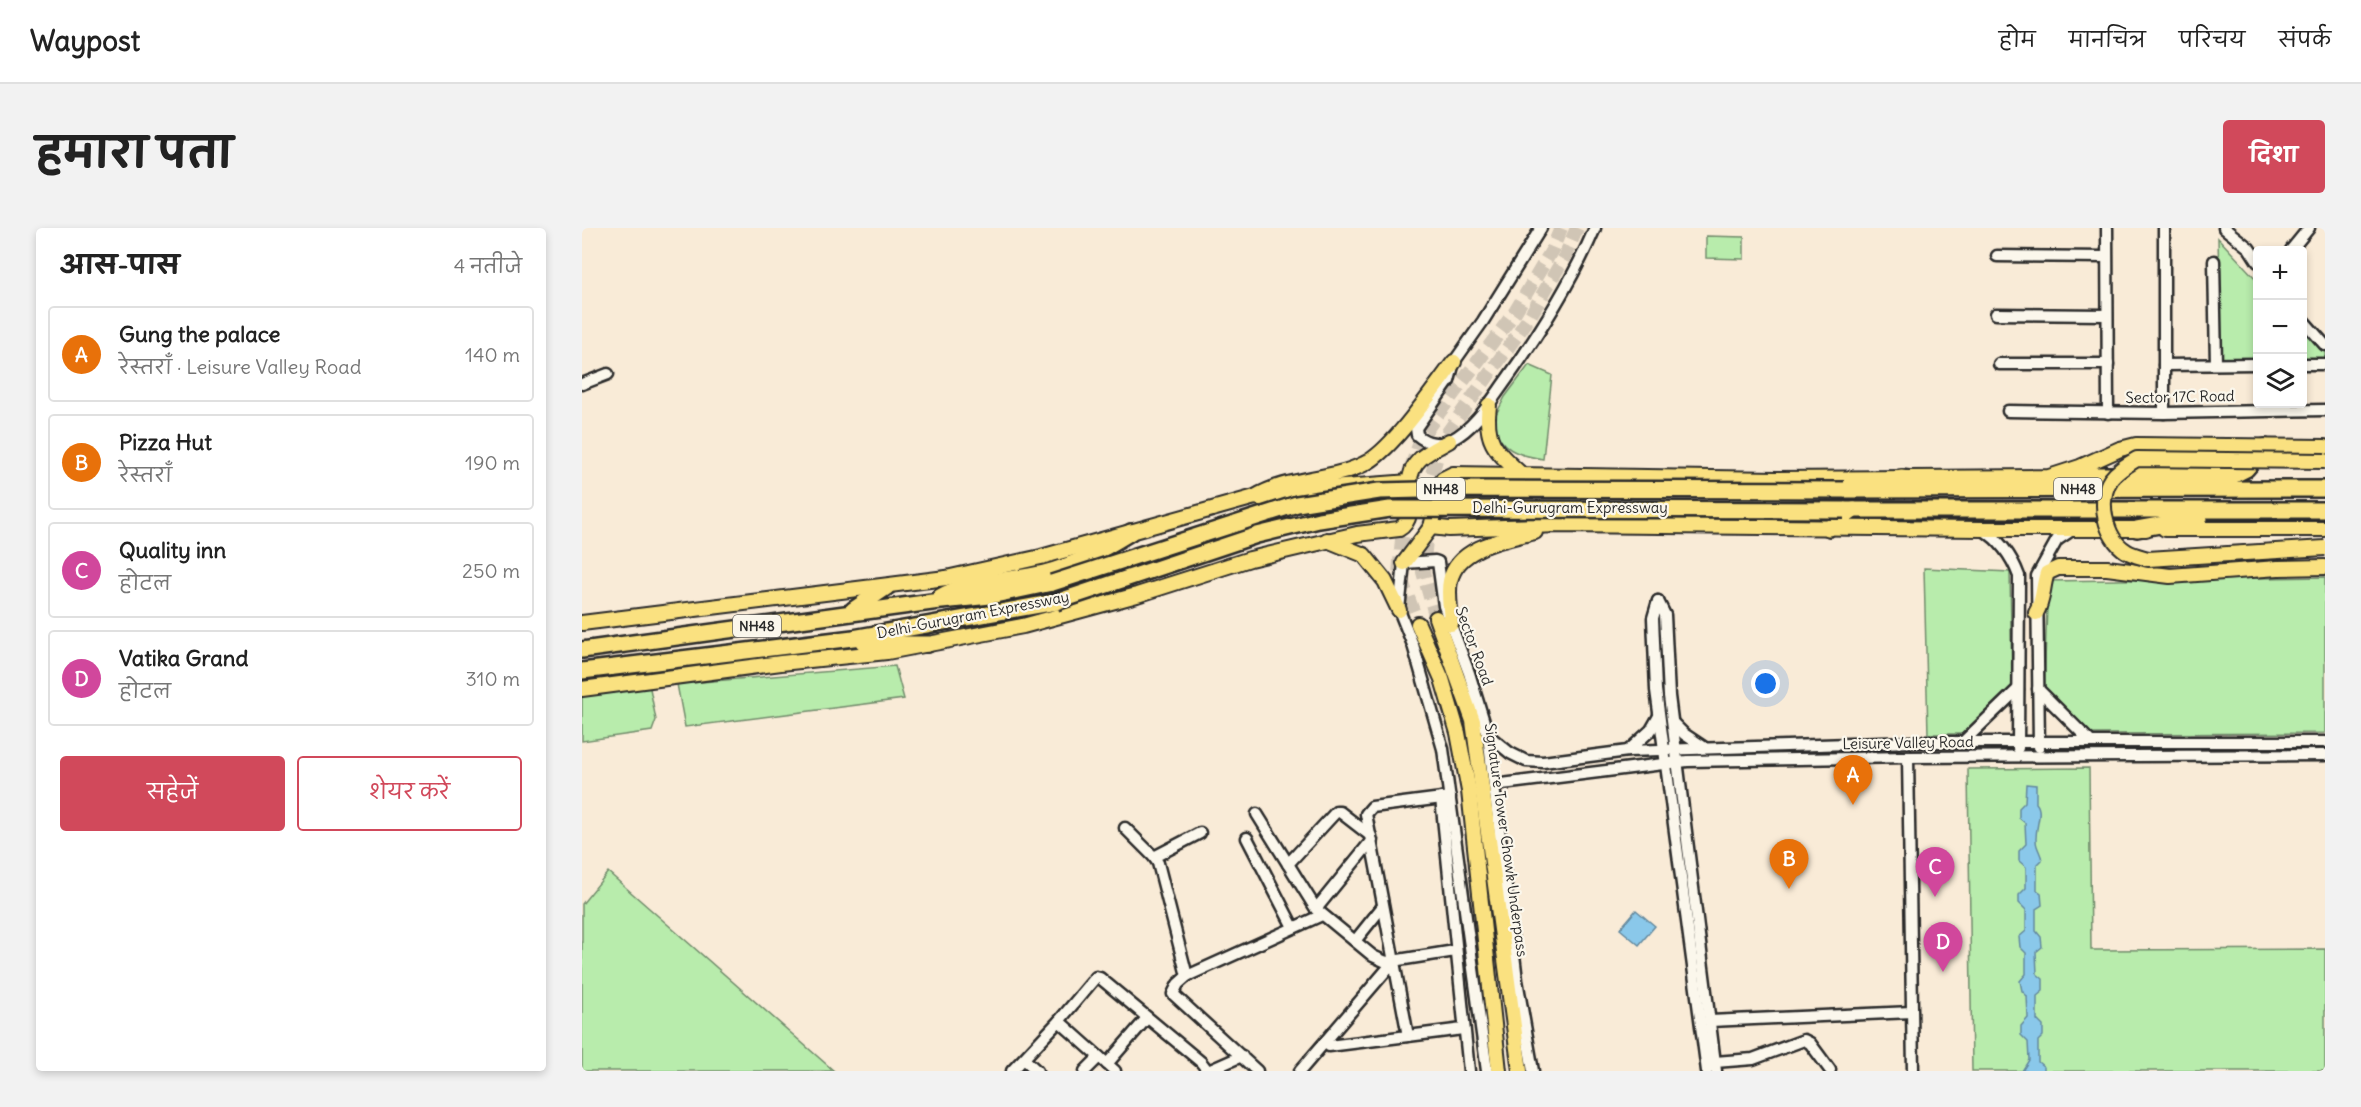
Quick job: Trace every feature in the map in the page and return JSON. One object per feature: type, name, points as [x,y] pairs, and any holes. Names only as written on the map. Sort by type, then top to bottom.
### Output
[{"type":"highway","points":[[2062,489],[2087,475],[2234,475],[2246,469],[2265,447]]},
{"type":"highway","points":[[1901,478],[1980,489]]},
{"type":"highway","name":"Delhi-Gurugram Expressway","points":[[582,650],[990,596],[1052,583],[1298,504],[1379,490],[2319,489]]},
{"type":"highway","name":"Delhi-Gurugram Expressway","points":[[582,671],[853,638],[993,615],[1056,602],[1257,535],[1319,520],[1390,509],[2319,510]]},
{"type":"highway","points":[[1829,528],[1849,510]]},
{"type":"highway","points":[[2137,529],[2237,511]]},
{"type":"highway","points":[[933,602],[957,589],[1041,574],[1075,563],[1131,532]]},
{"type":"highway","points":[[848,613],[887,587]]},
{"type":"highway","points":[[853,638],[868,644],[928,644]]},
{"type":"main road","points":[[582,623],[946,578],[1033,559],[1255,497],[1274,488],[1348,470],[1366,464],[1384,451],[1454,362]]},
{"type":"main road","points":[[1488,405],[1486,423],[1494,447],[1523,476]]},
{"type":"main road","points":[[582,688],[887,652],[1026,626],[1137,595],[1250,559],[1327,540],[1399,529],[1408,519],[1410,475],[1418,460],[1449,441]]},
{"type":"main road","points":[[1404,563],[1431,527],[1443,479],[1449,475],[1766,479],[2049,477],[2120,448],[2136,445],[2325,447]]},
{"type":"main road","points":[[2325,461],[2137,459],[2121,469],[2110,481],[2104,503],[2106,520],[2113,538],[2126,552],[2148,559],[2325,548]]},
{"type":"main road","points":[[1255,497],[1266,499],[1331,488],[1410,482]]},
{"type":"main road","points":[[1877,510],[1891,528]]},
{"type":"main road","points":[[1431,527],[1449,529],[1560,525],[2072,530],[2325,529]]},
{"type":"main road","points":[[1451,624],[1450,581],[1458,566],[1471,553],[1487,544],[1560,525]]},
{"type":"main road","points":[[1327,540],[1364,555],[1385,581],[1399,610]]},
{"type":"main road","points":[[2036,613],[2042,602],[2043,584],[2047,573],[2058,568],[2107,568],[2170,576],[2325,567]]},
{"type":"main road","name":"Signature Tower Chowk Underpass","points":[[1436,618],[1473,721],[1520,1071]]},
{"type":"main road","name":"Signature Tower Chowk Underpass","points":[[1418,624],[1442,680],[1458,733],[1469,791],[1499,1071]]},
{"type":"street","points":[[1541,228],[1483,321],[1454,362],[1449,381],[1416,428],[1417,435],[1424,441],[1433,443],[1449,441],[1463,433],[1488,405],[1554,310],[1595,228]]},
{"type":"street","name":"Sector 17C Road","points":[[2107,228],[2108,413]]},
{"type":"street","points":[[2164,228],[2164,413]]},
{"type":"street","points":[[2224,228],[2249,248],[2253,254]]},
{"type":"street","points":[[2294,246],[2309,228]]},
{"type":"street","points":[[1997,256],[2106,257]]},
{"type":"street","points":[[2214,261],[2216,364]]},
{"type":"street","points":[[1996,314],[2107,315]]},
{"type":"street","points":[[2307,325],[2325,345]]},
{"type":"street","points":[[1999,364],[2108,364]]},
{"type":"street","points":[[2164,365],[2253,364]]},
{"type":"street","points":[[2307,364],[2325,364]]},
{"type":"street","points":[[582,384],[608,374]]},
{"type":"street","name":"Sector 17C Road","points":[[2008,411],[2164,413],[2325,410]]},
{"type":"street","points":[[1982,529],[1991,535],[2012,559],[2019,576],[2018,757]]},
{"type":"street","points":[[2038,757],[2036,586],[2039,570],[2057,540],[2072,530]]},
{"type":"street","name":"Sector Road","points":[[1404,563],[1438,562],[1444,606],[1469,673],[1488,735],[1517,980],[1533,1071]]},
{"type":"street","points":[[1404,563],[1399,610],[1413,645],[1443,749],[1455,951],[1469,1071]]},
{"type":"street","points":[[1707,1071],[1659,716],[1653,618],[1658,601],[1665,615],[1676,749],[1716,1066],[1753,1059],[1804,1040],[1810,1043],[1830,1070]]},
{"type":"street","points":[[1963,742],[2018,689]]},
{"type":"street","points":[[2038,689],[2091,742]]},
{"type":"street","points":[[2018,709],[2038,711]]},
{"type":"street","points":[[1628,751],[1651,730],[1659,716]]},
{"type":"street","points":[[1673,722],[1684,734],[1706,748]]},
{"type":"street","name":"Leisure Valley Road","points":[[1488,735],[1510,753],[1526,761],[1543,762],[1628,751],[1706,748],[1963,742],[2325,742]]},
{"type":"street","name":"Leisure Valley Road","points":[[1494,785],[1678,762],[1908,757],[2325,755]]},
{"type":"street","points":[[1908,757],[1912,1071]]},
{"type":"street","points":[[1408,1036],[1366,814],[1372,807],[1446,797]]},
{"type":"street","points":[[1446,797],[1487,1071]]},
{"type":"street","points":[[1288,864],[1336,812],[1340,812],[1371,838]]},
{"type":"street","points":[[1257,814],[1318,912],[1379,960],[1386,962],[1455,951]]},
{"type":"street","points":[[1125,828],[1154,857],[1160,871],[1187,976]]},
{"type":"street","points":[[1154,857],[1200,833]]},
{"type":"street","points":[[1247,838],[1293,927]]},
{"type":"street","points":[[1257,1071],[1173,994],[1178,984],[1187,976],[1293,927],[1318,912],[1371,838]]},
{"type":"street","points":[[1354,941],[1383,906]]},
{"type":"street","points":[[1300,1071],[1395,960]]},
{"type":"street","points":[[1012,1071],[1096,977],[1100,978],[1208,1071],[1242,1056]]},
{"type":"street","points":[[1710,1021],[1912,1012]]},
{"type":"street","points":[[1085,1071],[1107,1064],[1147,1018]]},
{"type":"street","points":[[1059,1021],[1107,1064]]},
{"type":"street","points":[[1329,1046],[1463,1029]]},
{"type":"street","points":[[1023,1059],[1036,1071]]},
{"type":"green space","points":[[1706,236],[1744,237],[1744,259],[1706,258]]},
{"type":"green space","points":[[2218,238],[2253,276],[2253,363],[2221,363]]},
{"type":"green space","points":[[2307,333],[2325,352],[2325,362],[2307,363]]},
{"type":"green space","points":[[1529,365],[1552,375],[1543,459],[1511,450],[1500,439],[1492,422],[1505,397]]},
{"type":"green space","points":[[1924,568],[2010,572],[2012,688],[1963,734],[1928,734]]},
{"type":"green space","points":[[2325,577],[2325,733],[2092,734],[2044,687],[2048,581]]},
{"type":"green space","points":[[895,666],[904,699],[685,727],[677,684]]},
{"type":"green space","points":[[649,683],[656,720],[652,731],[582,741],[582,693]]},
{"type":"green space","points":[[2089,768],[2091,950],[2325,949],[2325,1071],[1972,1071],[1968,769]]},
{"type":"green space","points":[[608,872],[834,1071],[582,1071],[582,904]]},
{"type":"water","points":[[2026,784],[2036,785],[2036,803],[2039,812],[2036,841],[2042,860],[2037,865],[2037,890],[2041,893],[2042,905],[2036,909],[2036,931],[2041,937],[2042,947],[2036,952],[2037,974],[2043,979],[2043,991],[2037,996],[2037,1020],[2043,1026],[2043,1036],[2038,1041],[2038,1062],[2044,1067],[2044,1071],[2022,1071],[2029,1060],[2028,1042],[2021,1035],[2021,1026],[2028,1018],[2027,996],[2022,991],[2020,981],[2026,974],[2026,953],[2020,947],[2019,937],[2026,931],[2026,910],[2019,903],[2019,895],[2026,888],[2026,867],[2019,861],[2019,851],[2026,844],[2025,823],[2019,818],[2019,808],[2025,802]]},
{"type":"water","points":[[1636,910],[1655,926],[1639,945],[1620,929]]},
{"type":"tunnel","points":[[1410,470],[1423,434],[1515,312],[1552,250],[1561,228]]},
{"type":"tunnel","points":[[1436,618],[1423,572],[1432,474],[1441,442],[1529,318],[1565,256],[1577,228]]},
{"type":"tunnel","points":[[1404,516],[1399,574],[1418,624]]},
{"type":"place","name":"Gung the palace","points":[[1853,805]]},
{"type":"place","name":"Pizza Hut","points":[[1789,889]]},
{"type":"place","name":"Quality inn","points":[[1935,897]]},
{"type":"place","name":"Vatika Grand","points":[[1943,972]]}]
